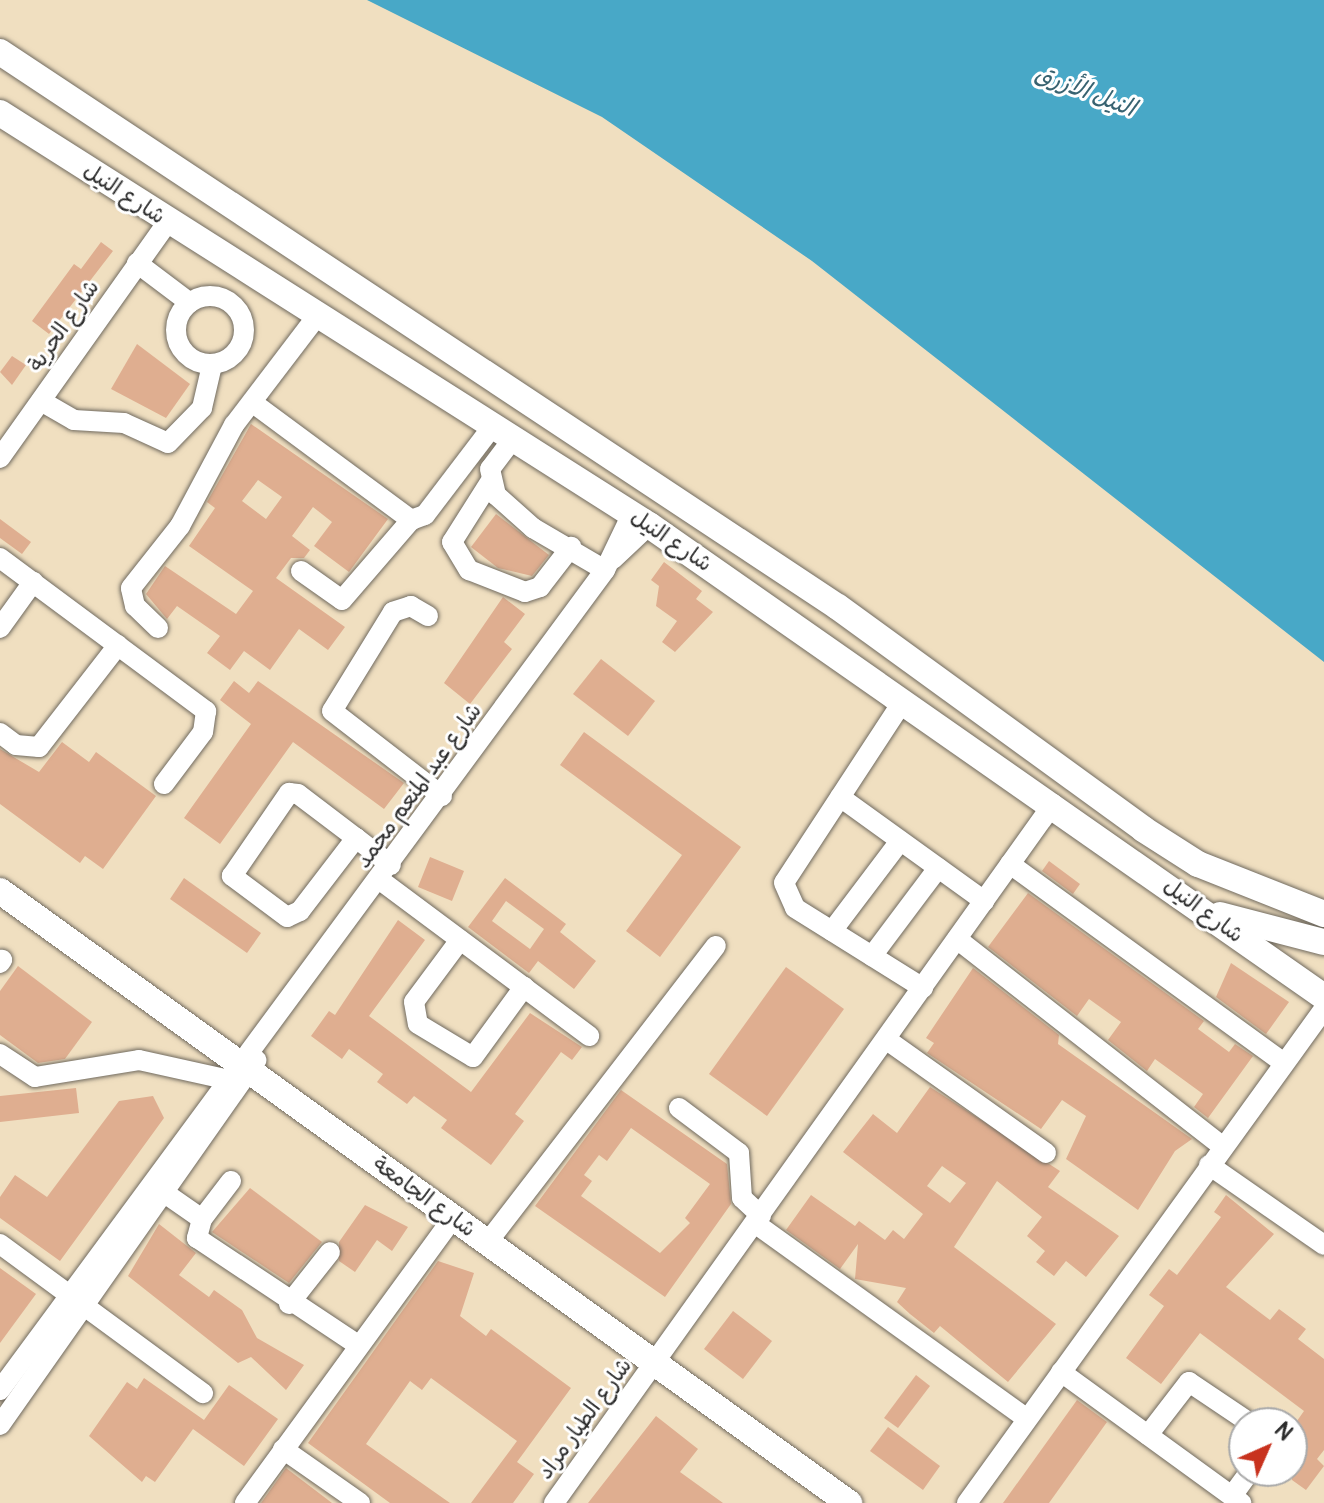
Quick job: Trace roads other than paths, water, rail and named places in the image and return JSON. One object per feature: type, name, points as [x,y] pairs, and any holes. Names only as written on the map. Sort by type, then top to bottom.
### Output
[{"type":"main road","name":"شارع النيل","points":[[0,52],[852,616],[1198,864],[1324,914]]},
{"type":"main road","name":"شارع النيل","points":[[0,113],[640,520],[1053,804],[1324,997]]},
{"type":"main road","points":[[820,642],[847,641],[856,628],[852,616]]},
{"type":"main road","name":"شارع الجامعة","points":[[0,891],[238,1072],[453,1218],[849,1503]]},
{"type":"main road","points":[[1201,910],[1324,942]]},
{"type":"street","name":"شارع الحرية","points":[[0,458],[168,222]]},
{"type":"street","points":[[137,263],[190,303]]},
{"type":"street","points":[[41,401],[74,420],[124,423],[168,443],[202,408],[212,365],[243,340],[239,313],[217,297],[190,303],[176,328],[178,342],[198,362],[212,365]]},
{"type":"street","points":[[158,628],[135,606],[131,588],[180,526],[253,403],[317,316]]},
{"type":"street","points":[[253,403],[411,520]]},
{"type":"street","points":[[502,433],[490,469],[490,482],[452,542],[469,570],[525,592],[540,587],[571,547]]},
{"type":"street","points":[[301,571],[342,600],[411,520],[425,515],[502,433]]},
{"type":"street","points":[[490,482],[533,528],[609,565]]},
{"type":"street","name":"شارع عبد المنعم محمد","points":[[0,1425],[77,1300],[238,1072],[386,873],[640,520]]},
{"type":"street","points":[[0,558],[206,711],[203,732],[164,784]]},
{"type":"street","points":[[0,628],[33,582]]},
{"type":"street","points":[[428,616],[411,606],[393,612],[332,711],[442,796]]},
{"type":"street","points":[[0,733],[16,745],[39,747],[118,645]]},
{"type":"street","points":[[903,701],[784,883],[795,908],[923,988]]},
{"type":"street","points":[[356,838],[300,911],[287,917],[232,876],[289,793],[356,838],[386,873],[460,940],[589,1036]]},
{"type":"street","points":[[840,797],[984,901]]},
{"type":"street","name":"شارع الطيار مراد","points":[[554,1503],[1053,804]]},
{"type":"street","points":[[832,931],[900,841]]},
{"type":"street","points":[[1010,864],[1281,1061]]},
{"type":"street","points":[[872,956],[938,868]]},
{"type":"street","points":[[957,939],[1222,1146]]},
{"type":"street","points":[[460,940],[414,1002],[418,1024],[473,1057],[524,987]]},
{"type":"street","points":[[487,1243],[716,946]]},
{"type":"street","points":[[967,1503],[1281,1061],[1324,1009]]},
{"type":"street","points":[[887,1040],[1046,1153]]},
{"type":"street","points":[[0,1054],[35,1077],[139,1060],[238,1072]]},
{"type":"street","name":"شارع عبد المنعم محمد","points":[[157,1188],[238,1072]]},
{"type":"street","points":[[679,1108],[739,1153],[742,1198],[758,1220],[1026,1418]]},
{"type":"street","points":[[1209,1165],[1324,1245]]},
{"type":"street","points":[[231,1181],[202,1219],[197,1238],[289,1304],[358,1345]]},
{"type":"street","points":[[157,1188],[202,1219]]},
{"type":"street","points":[[245,1503],[453,1218]]},
{"type":"street","points":[[0,1244],[203,1393]]},
{"type":"street","points":[[289,1304],[330,1252]]},
{"type":"street","name":"شارع عبد المنعم محمد","points":[[0,1390],[77,1300]]},
{"type":"street","points":[[1061,1372],[1236,1500]]},
{"type":"street","points":[[1148,1435],[1189,1382],[1228,1408]]},
{"type":"street","points":[[283,1449],[360,1503]]},
{"type":"water","name":"النيل الأزرق","points":[[367,0],[1324,0],[1324,662],[812,261],[602,117]]}]
